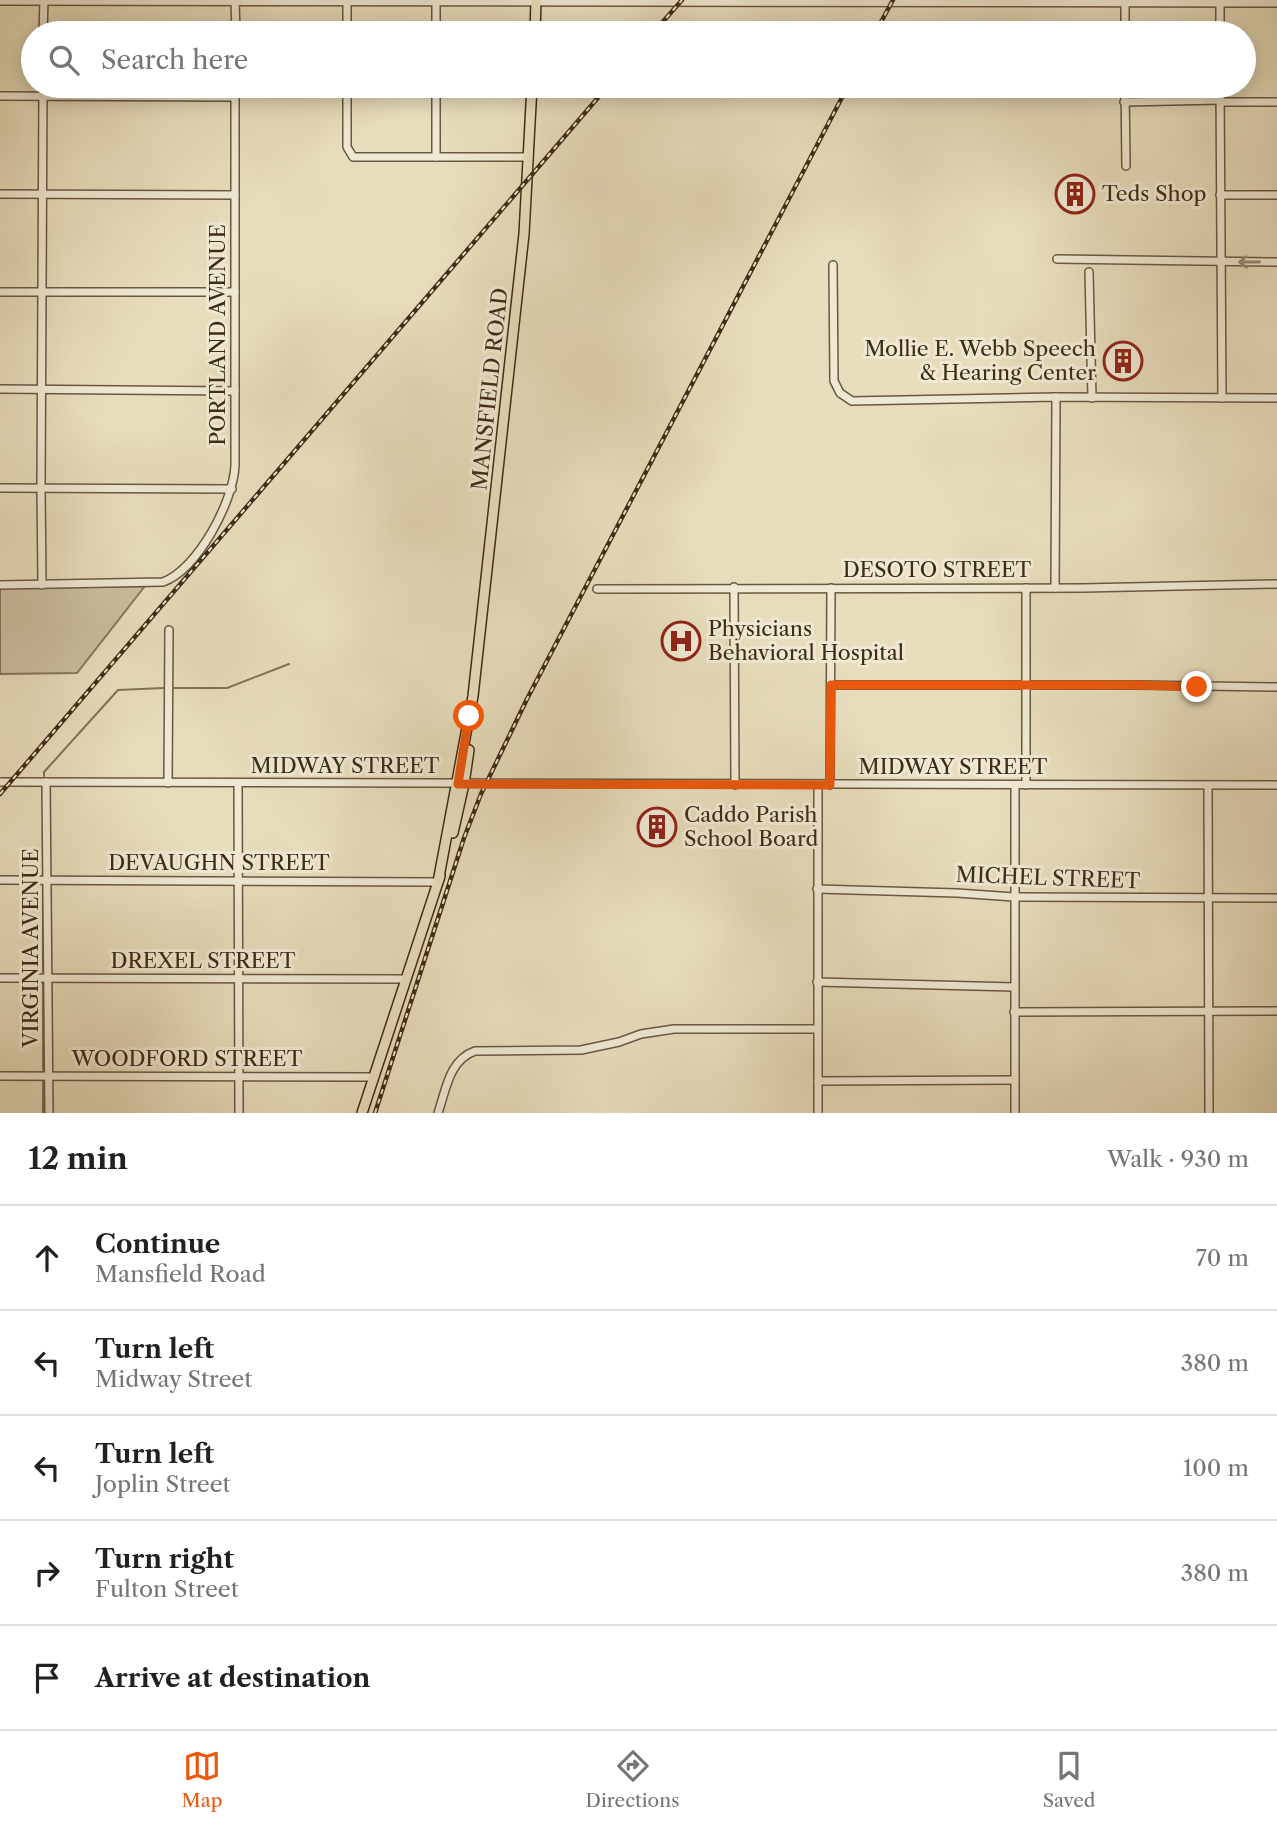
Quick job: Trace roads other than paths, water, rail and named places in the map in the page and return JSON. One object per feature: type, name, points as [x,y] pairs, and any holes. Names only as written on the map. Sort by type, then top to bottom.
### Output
[{"type":"main road","points":[[535,21],[536,1]]},
{"type":"main road","name":"MANSFIELD ROAD","points":[[362,1113],[452,837],[461,784],[522,257],[531,98]]},
{"type":"street","points":[[0,1],[1277,3]]},
{"type":"street","points":[[43,21],[44,1]]},
{"type":"street","points":[[235,1],[236,21]]},
{"type":"street","points":[[435,2],[436,21]]},
{"type":"street","points":[[1220,2],[1220,21]]},
{"type":"street","points":[[347,3],[347,21]]},
{"type":"street","points":[[1125,4],[1125,21]]},
{"type":"street","points":[[0,96],[21,96]]},
{"type":"street","points":[[0,585],[42,585],[40,488],[43,98]]},
{"type":"street","name":"PORTLAND AVENUE","points":[[42,585],[167,581],[197,551],[222,515],[232,489],[235,466],[236,98]]},
{"type":"street","points":[[347,98],[347,147],[353,157],[529,157]]},
{"type":"street","points":[[436,98],[436,157]]},
{"type":"street","points":[[1124,98],[1126,166]]},
{"type":"street","points":[[1220,101],[1222,398]]},
{"type":"street","points":[[1124,102],[1277,102]]},
{"type":"street","points":[[0,194],[235,195]]},
{"type":"street","points":[[1220,195],[1277,195]]},
{"type":"street","points":[[1057,260],[1277,262]]},
{"type":"street","points":[[833,265],[833,375],[836,388],[843,397],[860,402],[1056,397],[1277,398]]},
{"type":"street","points":[[1089,272],[1091,398]]},
{"type":"street","points":[[0,292],[235,292]]},
{"type":"street","points":[[0,389],[235,390]]},
{"type":"street","points":[[1055,588],[1056,397]]},
{"type":"street","points":[[0,488],[232,489]]},
{"type":"street","name":"DESOTO STREET","points":[[597,589],[1055,588],[1277,584]]},
{"type":"street","points":[[734,587],[735,785]]},
{"type":"street","points":[[830,785],[831,587]]},
{"type":"street","points":[[1026,588],[1026,785]]},
{"type":"street","points":[[168,783],[169,630]]},
{"type":"street","points":[[831,685],[1277,687]]},
{"type":"street","name":"MIDWAY STREET","points":[[0,782],[1277,785]]},
{"type":"street","name":"VIRGINIA AVENUE","points":[[46,782],[49,1113]]},
{"type":"street","points":[[238,783],[239,1113]]},
{"type":"street","points":[[818,785],[818,1113]]},
{"type":"street","points":[[1015,785],[1015,1113]]},
{"type":"street","points":[[1209,785],[1209,1113]]},
{"type":"street","name":"DEVAUGHN STREET","points":[[0,880],[438,881]]},
{"type":"street","name":"MICHEL STREET","points":[[817,889],[1014,897],[1277,898]]},
{"type":"street","name":"DREXEL STREET","points":[[0,978],[406,979]]},
{"type":"street","points":[[817,982],[1014,986]]},
{"type":"street","points":[[1014,1012],[1277,1011]]},
{"type":"street","points":[[438,1113],[455,1064],[463,1056],[483,1051],[581,1050],[641,1034],[674,1029],[818,1029]]},
{"type":"street","name":"WOODFORD STREET","points":[[0,1076],[373,1077]]},
{"type":"street","points":[[818,1081],[1015,1080]]},
{"type":"waterway","points":[[174,688],[227,688],[289,664]]},
{"type":"waterway","points":[[44,776],[44,772],[118,690],[163,688]]},
{"type":"waterway","points":[[43,844],[43,875]]},
{"type":"waterway","points":[[43,885],[43,972]]},
{"type":"waterway","points":[[43,983],[43,1070]]},
{"type":"waterway","points":[[43,1081],[43,1113]]},
{"type":"railway","points":[[664,21],[682,0]]},
{"type":"railway","points":[[882,21],[893,0]]},
{"type":"railway","points":[[0,794],[598,98]]},
{"type":"railway","points":[[375,1113],[464,838],[481,794],[527,699],[842,98]]},
{"type":"place","name":"Teds Shop","points":[[1075,194]]},
{"type":"place","name":"Mollie E. Webb Speech & Hearing Center","points":[[1123,361]]},
{"type":"place","name":"Physicians Behavioral Hospital","points":[[681,641]]},
{"type":"place","name":"Caddo Parish School Board","points":[[657,827]]}]
